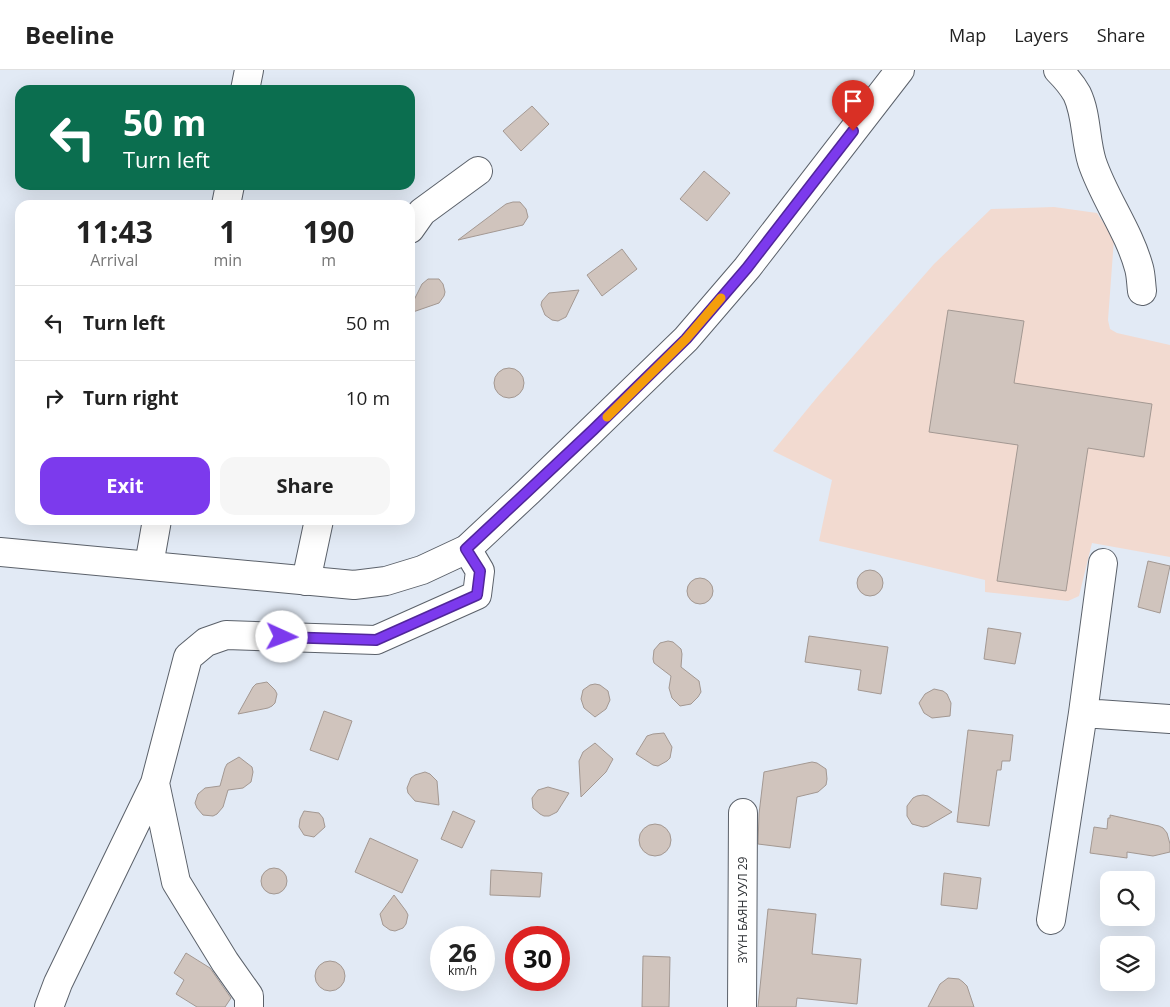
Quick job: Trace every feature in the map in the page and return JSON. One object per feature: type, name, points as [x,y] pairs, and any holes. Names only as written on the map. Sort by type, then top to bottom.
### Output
[{"type":"street","points":[[246,85],[249,70]]},
{"type":"street","points":[[0,552],[354,585],[386,581],[422,570],[466,549],[593,430],[686,339],[747,268],[900,70]]},
{"type":"street","points":[[1058,70],[1077,94],[1092,162],[1108,201],[1129,241],[1139,268],[1142,290]]},
{"type":"street","points":[[415,222],[422,212],[478,171]]},
{"type":"street","points":[[149,565],[156,525]]},
{"type":"street","points":[[306,581],[318,525]]},
{"type":"street","points":[[49,1007],[58,983],[155,783],[188,657],[206,642],[226,635],[376,640],[477,595],[480,571],[466,549]]},
{"type":"street","points":[[1051,920],[1083,714],[1103,563]]},
{"type":"street","points":[[1083,714],[1170,718]]},
{"type":"street","points":[[155,783],[176,882],[224,962],[249,996],[249,1007]]},
{"type":"street","name":"ЗҮҮН БАЯН УУЛ 29","points":[[742,1007],[743,813]]},
{"type":"shaded area","points":[[1054,207],[1097,213],[1114,239],[1108,320],[1110,329],[1117,333],[1170,345],[1170,557],[1092,543],[1079,596],[1068,601],[985,592],[985,580],[819,541],[832,480],[773,451],[819,395],[934,264],[991,209]]},
{"type":"building","points":[[532,106],[549,124],[521,151],[503,131]]},
{"type":"building","points":[[704,171],[730,193],[707,221],[680,199]]},
{"type":"building","points":[[520,202],[526,209],[528,217],[523,225],[458,240],[506,204]]},
{"type":"building","points":[[622,249],[637,269],[602,296],[587,275]]},
{"type":"building","points":[[428,279],[439,279],[443,284],[444,296],[439,303],[415,311],[415,298],[422,284]]},
{"type":"building","points":[[579,290],[566,317],[558,321],[552,320],[545,315],[541,305],[549,293]]},
{"type":"building","points":[[948,310],[1024,321],[1014,383],[1152,404],[1144,457],[1088,448],[1066,591],[997,581],[1018,445],[929,432]]},
{"type":"building","points":[[509,368],[515,369],[523,377],[523,389],[515,397],[509,398],[503,397],[495,389],[494,383],[495,377],[503,369]]},
{"type":"building","points":[[1148,561],[1170,566],[1160,613],[1138,607]]},
{"type":"building","points":[[870,570],[879,574],[883,583],[879,592],[870,596],[861,592],[857,583],[861,574]]},
{"type":"building","points":[[700,578],[709,582],[713,591],[709,600],[700,604],[691,600],[687,591],[691,582]]},
{"type":"building","points":[[988,628],[1021,633],[1015,664],[984,659]]},
{"type":"building","points":[[809,636],[888,647],[881,694],[858,690],[861,670],[805,662]]},
{"type":"building","points":[[673,642],[681,649],[681,667],[699,681],[701,692],[691,704],[680,706],[672,698],[669,688],[671,676],[654,663],[654,650],[660,643]]},
{"type":"building","points":[[267,682],[277,694],[275,703],[268,708],[238,714],[253,687],[256,684]]},
{"type":"building","points":[[595,684],[608,691],[610,700],[606,709],[595,717],[584,708],[581,699],[583,690]]},
{"type":"building","points":[[934,689],[947,694],[951,703],[950,716],[932,718],[924,713],[919,703],[925,694]]},
{"type":"building","points":[[324,711],[352,721],[338,760],[310,750]]},
{"type":"building","points":[[968,730],[1013,735],[1010,761],[1002,761],[1001,770],[997,770],[989,826],[957,822]]},
{"type":"building","points":[[664,733],[672,747],[670,758],[667,761],[658,766],[653,765],[636,754],[647,736]]},
{"type":"building","points":[[595,743],[613,759],[606,772],[581,797],[579,761],[583,752]]},
{"type":"building","points":[[239,757],[252,767],[251,782],[243,788],[228,790],[223,807],[217,814],[213,816],[203,815],[195,803],[198,794],[205,788],[220,786],[227,764]]},
{"type":"building","points":[[812,762],[826,769],[826,785],[818,792],[797,797],[790,848],[758,844],[764,772]]},
{"type":"building","points":[[425,772],[437,781],[439,805],[415,801],[408,793],[407,788],[411,778]]},
{"type":"building","points":[[548,787],[569,793],[557,812],[544,816],[533,808],[532,798],[538,790]]},
{"type":"building","points":[[923,795],[928,796],[952,812],[928,826],[923,827],[912,824],[907,816],[907,806],[913,798]]},
{"type":"building","points":[[304,811],[319,813],[323,818],[325,827],[314,837],[304,835],[299,827]]},
{"type":"building","points":[[453,811],[475,821],[462,848],[441,839]]},
{"type":"building","points":[[1110,815],[1163,828],[1167,833],[1170,852],[1153,856],[1127,852],[1127,858],[1090,853],[1094,827],[1107,829]]},
{"type":"building","points":[[655,824],[661,825],[666,829],[670,834],[670,846],[666,851],[661,855],[655,856],[649,855],[644,851],[640,846],[639,840],[640,834],[644,829],[649,825]]},
{"type":"building","points":[[370,838],[418,860],[402,893],[355,872]]},
{"type":"building","points":[[274,868],[283,872],[287,881],[283,890],[274,894],[265,890],[261,881],[265,872]]},
{"type":"building","points":[[491,870],[542,873],[540,897],[490,895]]},
{"type":"building","points":[[944,873],[981,878],[977,909],[941,905]]},
{"type":"building","points":[[394,895],[408,915],[403,928],[395,931],[383,925],[380,914]]},
{"type":"building","points":[[768,909],[816,914],[812,954],[861,959],[857,1004],[797,998],[796,1007],[758,1007]]},
{"type":"building","points":[[186,953],[210,968],[231,998],[225,1007],[197,1007],[176,994],[184,980],[174,973]]},
{"type":"building","points":[[643,956],[670,957],[669,1007],[642,1007]]},
{"type":"building","points":[[330,961],[341,965],[345,976],[341,987],[330,991],[319,987],[315,976],[319,965]]},
{"type":"building","points":[[948,978],[959,979],[967,986],[974,1007],[928,1007],[940,984]]},
{"type":"slow traffic","points":[[607,417],[686,339],[721,298]]},
{"type":"route","points":[[282,637],[376,640],[477,595],[480,571],[466,549],[530,491],[686,339],[747,268],[853,131]]}]
